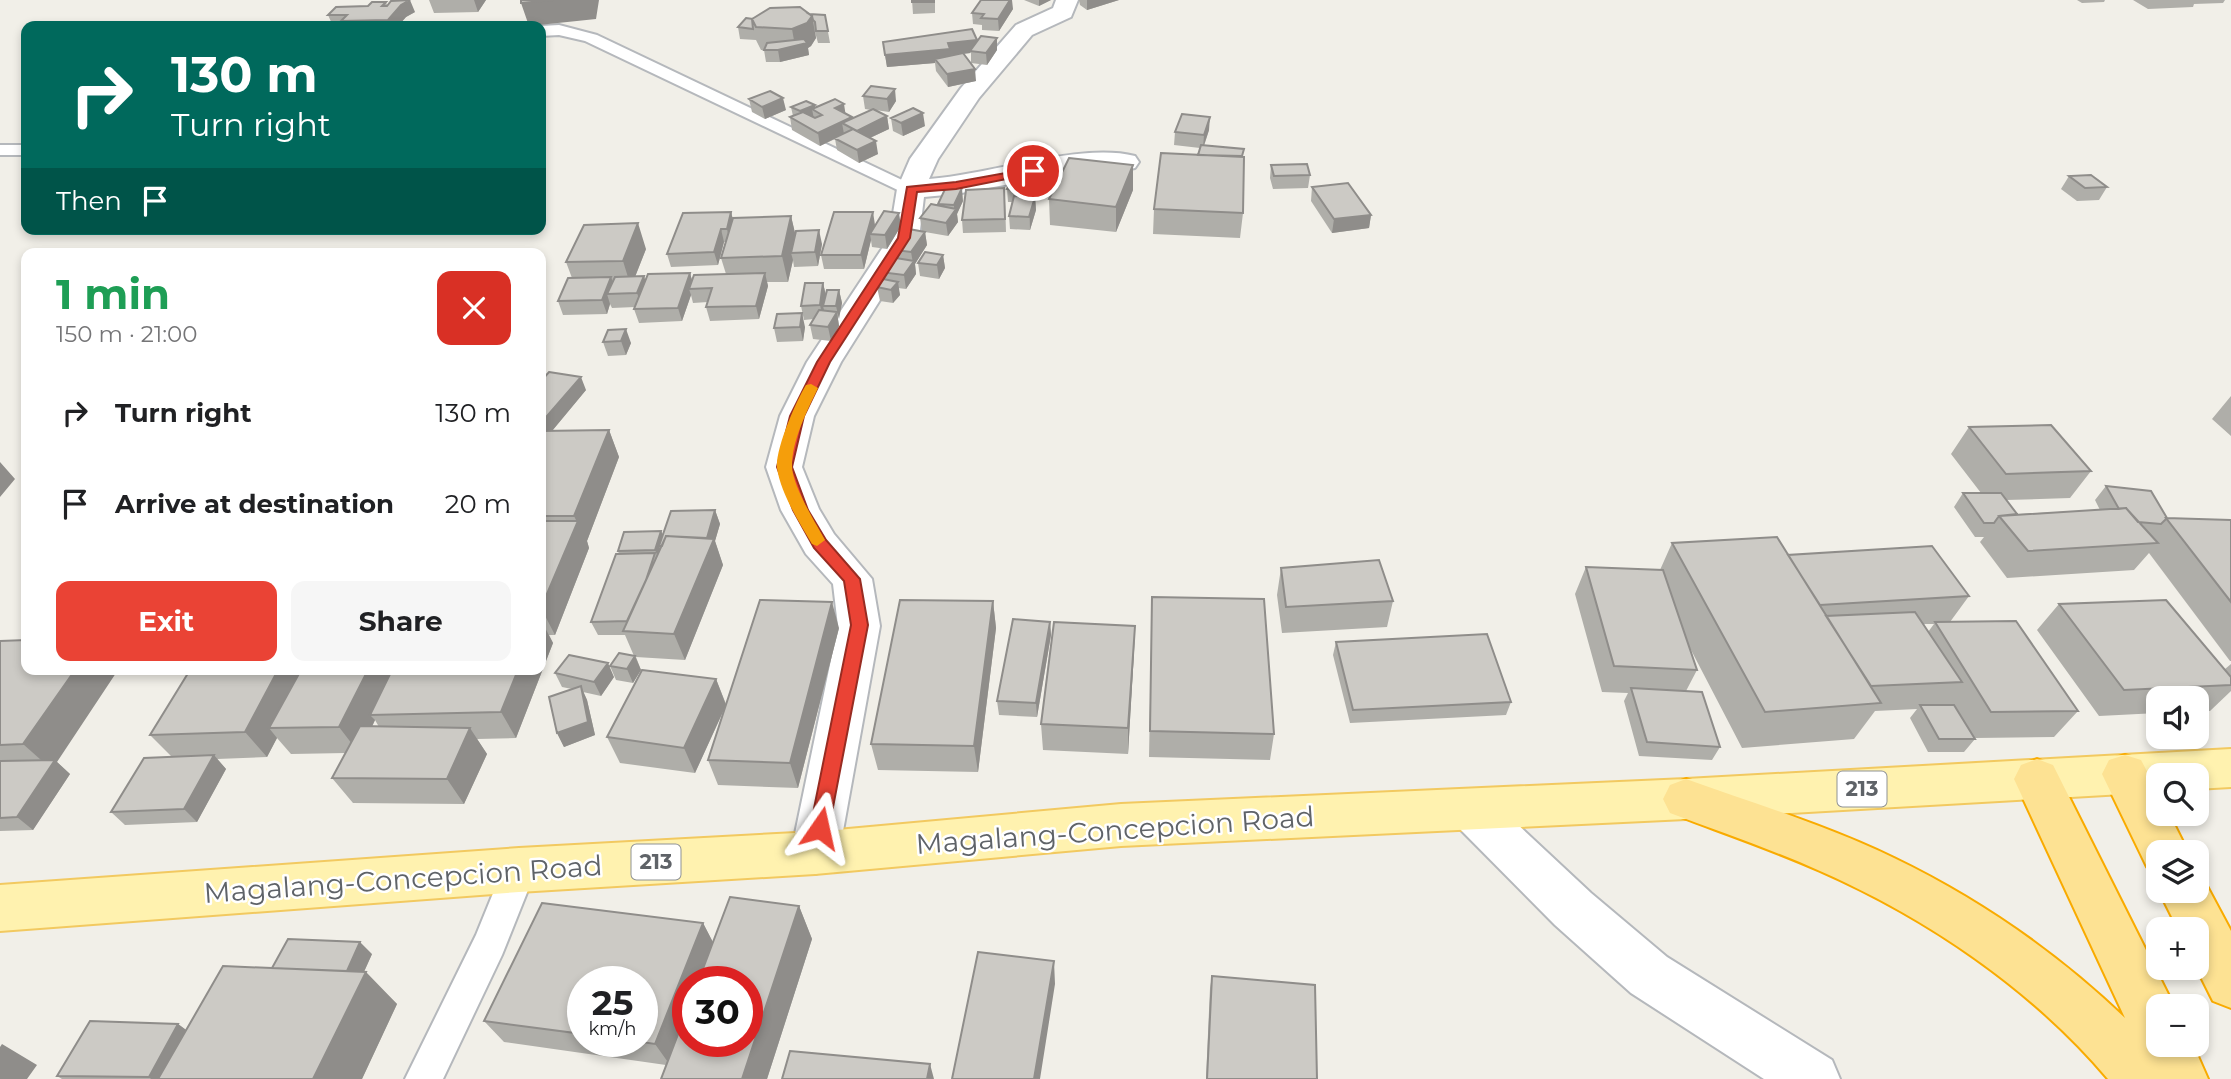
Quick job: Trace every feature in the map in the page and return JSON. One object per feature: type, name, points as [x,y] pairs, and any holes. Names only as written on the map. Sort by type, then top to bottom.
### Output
[{"type":"highway","points":[[2124,774],[2158,840]]},
{"type":"highway","points":[[2037,779],[2146,1005]]},
{"type":"highway","points":[[1686,799],[1836,855],[1916,894],[2028,969],[2120,1048],[2144,1079]]},
{"type":"highway","points":[[2190,903],[2231,983]]},
{"type":"highway","points":[[2171,1057],[2181,1079]]},
{"type":"main road","name":"Magalang-Concepcion Road","points":[[0,908],[519,870],[815,853],[1121,825],[1686,799],[2231,768]]},
{"type":"street","points":[[815,853],[859,625],[852,579],[820,544],[800,510],[784,467],[797,416],[824,362],[904,238],[911,189],[924,159],[970,93],[1024,30],[1063,12],[1067,0]]},
{"type":"street","points":[[911,189],[956,186],[1101,159],[1125,162]]},
{"type":"street","points":[[1470,809],[1573,909],[1649,975],[1813,1079]]},
{"type":"lane","points":[[546,31],[559,30],[591,38],[911,189]]},
{"type":"lane","points":[[0,150],[21,150]]},
{"type":"lane","points":[[424,1079],[490,943],[519,870]]},
{"type":"building","points":[[410,0],[401,5],[388,20],[341,21],[347,15],[328,15],[336,7],[368,6],[372,2],[386,2],[382,6],[387,6],[391,1]]},
{"type":"building","points":[[521,0],[553,0],[521,3]]},
{"type":"building","points":[[934,0],[934,2],[912,2]]},
{"type":"building","points":[[981,0],[1010,0],[998,19],[981,18],[984,14],[972,13]]},
{"type":"building","points":[[800,7],[812,16],[807,23],[792,29],[756,27],[752,19],[770,8]]},
{"type":"building","points":[[809,14],[825,15],[828,31],[816,31],[815,22]]},
{"type":"building","points":[[746,18],[753,19],[753,29],[738,27]]},
{"type":"building","points":[[972,29],[977,40],[948,43],[950,49],[885,55],[883,42]]},
{"type":"building","points":[[981,36],[997,38],[986,53],[970,51]]},
{"type":"building","points":[[804,39],[807,43],[778,50],[764,50],[767,43]]},
{"type":"building","points":[[963,53],[975,69],[947,74],[935,59]]},
{"type":"building","points":[[871,86],[895,89],[887,99],[863,96]]},
{"type":"building","points":[[770,91],[783,98],[762,107],[749,99]]},
{"type":"building","points":[[835,99],[844,104],[835,108],[852,117],[818,133],[790,117],[803,112],[815,118],[822,115],[812,109]]},
{"type":"building","points":[[806,101],[815,105],[800,111],[791,107]]},
{"type":"building","points":[[913,108],[923,113],[901,123],[891,118]]},
{"type":"building","points":[[873,109],[887,116],[857,131],[842,123]]},
{"type":"building","points":[[1182,114],[1210,117],[1204,135],[1175,132]]},
{"type":"building","points":[[853,129],[876,141],[857,150],[834,138]]},
{"type":"building","points":[[1201,145],[1244,149],[1242,156],[1198,155]]},
{"type":"building","points":[[1161,153],[1244,157],[1243,213],[1154,209]]},
{"type":"building","points":[[1069,158],[1133,165],[1116,207],[1049,199]]},
{"type":"building","points":[[1307,164],[1310,175],[1274,176],[1271,165]]},
{"type":"building","points":[[1020,170],[1041,174],[1029,192],[1007,189]]},
{"type":"building","points":[[2091,175],[2107,187],[2085,188],[2069,176]]},
{"type":"building","points":[[1348,183],[1371,215],[1334,219],[1312,187]]},
{"type":"building","points":[[946,187],[962,188],[954,205],[938,204]]},
{"type":"building","points":[[1004,188],[1005,219],[962,220],[966,190]]},
{"type":"building","points":[[1014,196],[1035,197],[1029,217],[1009,216]]},
{"type":"building","points":[[931,204],[956,209],[946,223],[920,218]]},
{"type":"building","points":[[884,211],[899,213],[885,235],[870,234]]},
{"type":"building","points":[[731,212],[727,229],[721,229],[714,252],[667,254],[683,213]]},
{"type":"building","points":[[834,212],[873,212],[861,255],[821,255]]},
{"type":"building","points":[[791,216],[782,256],[721,258],[733,218]]},
{"type":"building","points":[[638,223],[623,261],[566,262],[584,225]]},
{"type":"building","points":[[909,229],[925,232],[911,252],[895,250]]},
{"type":"building","points":[[819,230],[815,252],[791,253],[796,231]]},
{"type":"building","points":[[925,252],[943,255],[937,265],[918,263]]},
{"type":"building","points":[[890,257],[914,261],[904,275],[880,272]]},
{"type":"building","points":[[690,273],[678,308],[634,309],[648,274]]},
{"type":"building","points":[[765,273],[756,306],[706,307],[712,288],[689,289],[694,275]]},
{"type":"building","points":[[644,276],[637,293],[607,294],[615,277]]},
{"type":"building","points":[[611,277],[602,300],[558,301],[568,278]]},
{"type":"building","points":[[883,279],[898,282],[891,290],[877,287]]},
{"type":"building","points":[[805,283],[823,283],[820,305],[801,306]]},
{"type":"building","points":[[827,290],[839,290],[836,306],[823,306]]},
{"type":"building","points":[[819,310],[837,312],[828,327],[810,325]]},
{"type":"building","points":[[802,313],[800,327],[774,328],[777,314]]},
{"type":"building","points":[[626,329],[621,341],[603,342],[608,330]]},
{"type":"building","points":[[549,372],[581,377],[546,417],[546,375]]},
{"type":"building","points":[[2051,425],[2091,471],[2006,474],[1969,427]]},
{"type":"building","points":[[609,430],[574,516],[546,516],[546,431]]},
{"type":"building","points":[[2106,486],[2151,491],[2167,518],[2161,524],[2138,522],[2126,508],[2119,509]]},
{"type":"building","points":[[1963,493],[2001,493],[2017,514],[1999,516],[1994,523],[1984,523]]},
{"type":"building","points":[[2126,508],[2158,543],[2028,551],[1999,516]]},
{"type":"building","points":[[715,510],[707,538],[666,536],[662,546],[659,546],[671,511]]},
{"type":"building","points":[[2166,518],[2231,520],[2231,602]]},
{"type":"building","points":[[546,521],[578,521],[546,596]]},
{"type":"building","points":[[661,531],[655,550],[618,551],[624,532]]},
{"type":"building","points":[[666,536],[714,539],[674,634],[623,631]]},
{"type":"building","points":[[1777,537],[1881,703],[1765,712],[1672,543]]},
{"type":"building","points":[[1932,546],[1969,596],[1820,605],[1788,555]]},
{"type":"building","points":[[655,553],[627,621],[591,622],[616,554]]},
{"type":"building","points":[[1379,560],[1393,601],[1286,607],[1281,568]]},
{"type":"building","points":[[1586,567],[1663,570],[1697,670],[1614,666]]},
{"type":"building","points":[[1152,597],[1264,599],[1274,734],[1150,731]]},
{"type":"building","points":[[760,600],[832,602],[790,763],[708,760]]},
{"type":"building","points":[[900,600],[993,601],[974,746],[871,744]]},
{"type":"building","points":[[2166,600],[2231,677],[2231,685],[2146,686],[2146,689],[2124,690],[2059,604]]},
{"type":"building","points":[[1915,612],[1962,682],[1871,686],[1826,616]]},
{"type":"building","points":[[1013,619],[1050,622],[1036,703],[997,701]]},
{"type":"building","points":[[2016,621],[2078,711],[1991,712],[1935,622]]},
{"type":"building","points":[[1054,622],[1135,626],[1128,728],[1041,724]]},
{"type":"building","points":[[1487,634],[1511,702],[1353,710],[1336,642]]},
{"type":"building","points":[[21,640],[21,675],[71,675],[23,744],[0,745],[0,641]]},
{"type":"building","points":[[619,653],[635,656],[627,669],[610,666]]},
{"type":"building","points":[[569,655],[608,663],[594,682],[555,673]]},
{"type":"building","points":[[642,670],[716,679],[684,748],[607,737]]},
{"type":"building","points":[[187,675],[275,675],[245,732],[150,735]]},
{"type":"building","points":[[298,675],[365,675],[339,727],[269,728]]},
{"type":"building","points":[[390,675],[516,675],[501,712],[370,715]]},
{"type":"building","points":[[581,686],[588,722],[557,733],[549,697]]},
{"type":"building","points":[[1631,688],[1702,692],[1720,747],[1647,742]]},
{"type":"building","points":[[1920,705],[1954,705],[1975,739],[1939,739]]},
{"type":"building","points":[[360,726],[470,728],[447,779],[332,778]]},
{"type":"building","points":[[214,755],[184,809],[111,812],[144,758]]},
{"type":"building","points":[[55,760],[17,817],[0,818],[0,761]]},
{"type":"building","points":[[730,897],[799,906],[763,1015],[763,966],[704,966]]},
{"type":"building","points":[[542,903],[703,923],[686,966],[672,966],[672,1001],[658,1036],[658,966],[567,966],[567,1032],[484,1021]]},
{"type":"building","points":[[288,939],[360,942],[347,971],[272,968]]},
{"type":"building","points":[[978,952],[1054,961],[1034,1079],[952,1079]]},
{"type":"building","points":[[223,966],[366,972],[313,1079],[158,1079]]},
{"type":"building","points":[[1212,976],[1315,985],[1317,1079],[1207,1079]]},
{"type":"building","points":[[90,1021],[178,1024],[149,1077],[57,1076]]},
{"type":"building","points":[[672,1050],[672,1057],[749,1057],[742,1079],[661,1079]]},
{"type":"building","points":[[790,1051],[930,1064],[927,1079],[782,1079]]},
{"type":"slow traffic","points":[[811,388],[797,416],[784,467],[800,510],[817,540]]},
{"type":"route","points":[[820,828],[859,625],[852,579],[820,544],[800,510],[784,467],[797,416],[824,362],[904,238],[911,189],[956,186],[1033,171]]}]
